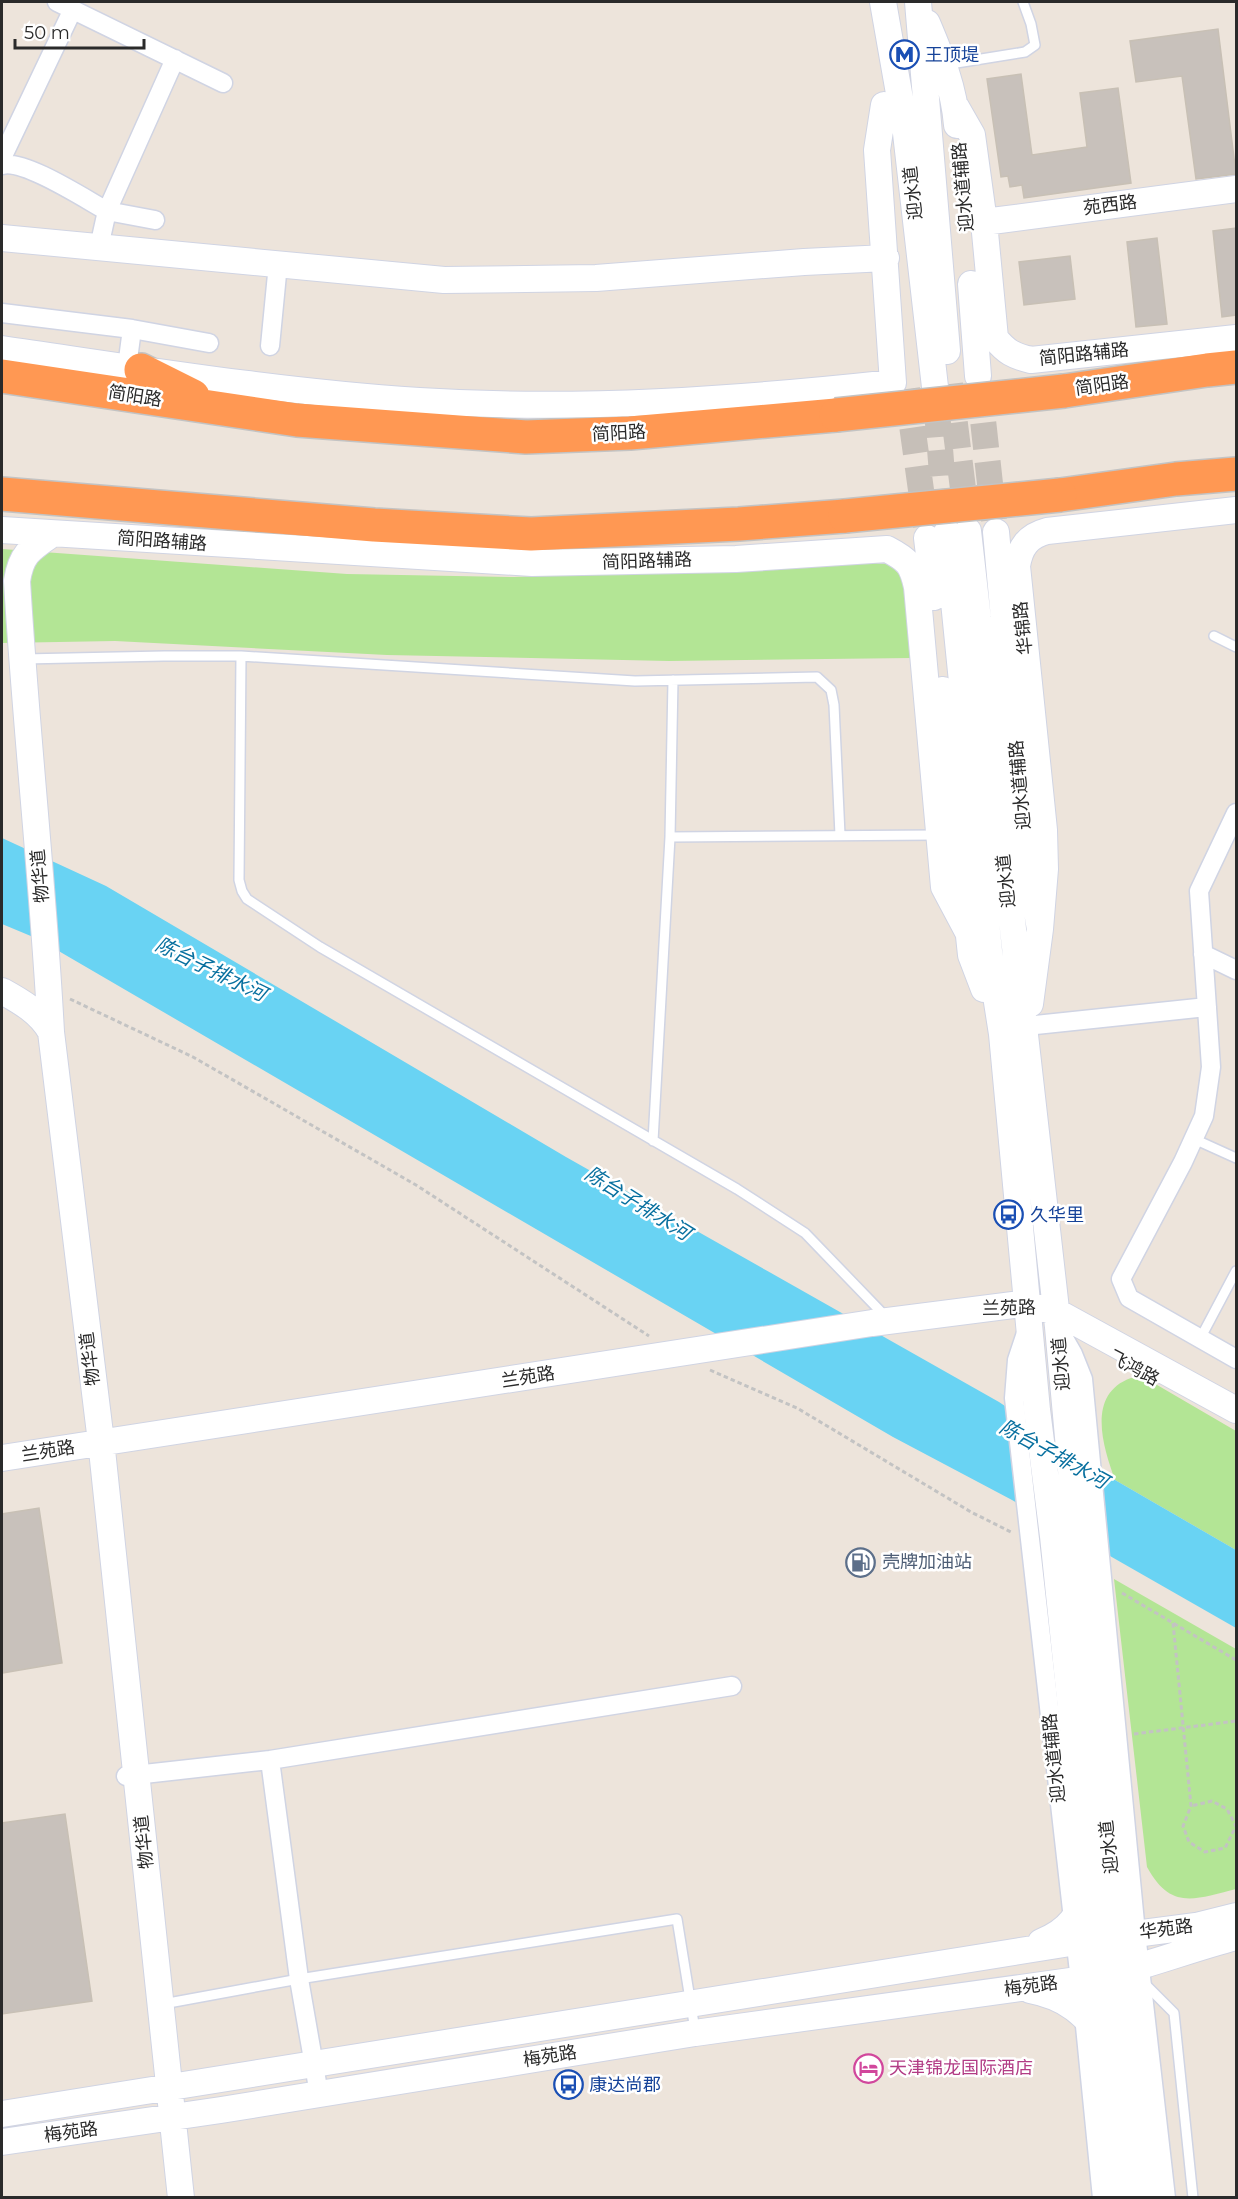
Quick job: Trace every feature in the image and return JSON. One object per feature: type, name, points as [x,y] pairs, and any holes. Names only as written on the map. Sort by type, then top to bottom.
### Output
[{"type":"highway","name":"简阳路","points":[[2,376],[138,378],[219,409],[297,420],[526,437],[630,433],[836,415],[1064,391],[1207,370],[1236,368]]},
{"type":"highway","points":[[2,494],[374,525],[531,534],[739,524],[845,516],[1060,495],[1176,479],[1236,474]]},
{"type":"street","name":"迎水道辅路","points":[[918,2],[934,65],[956,107],[978,376]]},
{"type":"street","points":[[2,158],[65,5],[223,83]]},
{"type":"street","name":"迎水道","points":[[883,6],[906,133],[942,385],[934,65]]},
{"type":"street","points":[[883,6],[884,105],[900,386]]},
{"type":"street","points":[[99,247],[107,211],[175,59]]},
{"type":"street","points":[[884,105],[877,150],[900,386]]},
{"type":"street","name":"简阳路辅路","points":[[956,107],[972,135],[984,222],[995,338],[1005,350],[1014,356],[1031,360],[1236,338]]},
{"type":"street","points":[[2,165],[27,167],[107,211],[155,220]]},
{"type":"street","name":"苑西路","points":[[984,222],[1236,189]]},
{"type":"street","points":[[2,238],[455,280],[596,279],[804,261],[886,258]]},
{"type":"street","points":[[270,346],[278,264]]},
{"type":"street","points":[[2,313],[132,329],[209,343]]},
{"type":"street","points":[[132,329],[138,378]]},
{"type":"street","points":[[2,349],[138,378],[420,401],[534,405],[639,404],[900,386]]},
{"type":"street","name":"华锦路","points":[[1040,929],[1044,830],[1017,566],[1022,548],[1028,540],[1047,531],[1236,510]]},
{"type":"street","name":"简阳路辅路","points":[[2,530],[532,563],[736,559],[887,549],[903,557],[913,568],[944,887],[969,934]]},
{"type":"street","name":"迎水道辅路","points":[[996,532],[1024,835],[1040,929],[1018,1032]]},
{"type":"street","name":"迎水道","points":[[969,934],[948,533],[1057,1319],[1077,1430],[1089,1553],[1100,1870],[1099,1957],[1119,2044],[1147,2198]]},
{"type":"street","name":"物华道","points":[[16,659],[19,569],[26,554],[52,534]]},
{"type":"street","name":"物华道","points":[[2,568],[16,659],[44,1026],[95,1448],[164,2089],[170,2198]]},
{"type":"street","points":[[1236,813],[1199,891],[1211,1066],[1204,1116],[1121,1279],[1129,1298],[1236,1359]]},
{"type":"street","points":[[969,934],[971,955],[1018,1032],[1207,1007]]},
{"type":"street","points":[[1203,954],[1236,970]]},
{"type":"street","name":"物华道","points":[[40,961],[49,990],[44,1026]]},
{"type":"street","points":[[2,991],[24,1004],[44,1026]]},
{"type":"street","points":[[2,1000],[44,1026]]},
{"type":"street","name":"迎水道","points":[[1018,1032],[1029,1312],[1026,1407],[1037,1537],[1100,1870]]},
{"type":"street","name":"兰苑路","points":[[2,1466],[95,1448],[885,1325],[1003,1317],[1029,1312],[1057,1319]]},
{"type":"street","name":"飞鸿路","points":[[1057,1319],[1236,1410]]},
{"type":"street","name":"飞鸿路","points":[[1057,1319],[1236,1423]]},
{"type":"street","name":"兰苑路","points":[[2,1458],[95,1448]]},
{"type":"street","name":"迎水道辅路","points":[[1037,1537],[1099,1957],[1166,2198]]},
{"type":"street","name":"迎水道辅路","points":[[1089,1553],[1102,1582],[1118,1736],[1099,1957],[1084,2016],[1102,2198]]},
{"type":"street","points":[[131,1776],[270,1760],[732,1686]]},
{"type":"street","points":[[270,1760],[299,1979],[319,2094]]},
{"type":"street","name":"华苑路","points":[[1099,1957],[1196,1926],[1236,1916]]},
{"type":"street","points":[[1018,1951],[1046,1941],[1062,1931],[1099,1957]]},
{"type":"street","name":"华苑路","points":[[1099,1957],[1197,1947],[1236,1937]]},
{"type":"street","points":[[1018,1951],[1099,1957]]},
{"type":"street","name":"梅苑路","points":[[2,2114],[1018,1951]]},
{"type":"street","name":"梅苑路","points":[[2,2142],[168,2130],[221,2110],[695,2032],[1018,1988],[1099,1957]]},
{"type":"street","points":[[1018,1988],[1054,1996],[1075,2007],[1119,2044]]},
{"type":"street","name":"迎水道","points":[[1119,2044],[1122,2198]]},
{"type":"street","points":[[168,2130],[196,2097],[227,2078]]},
{"type":"street","points":[[105,2098],[133,2105],[180,2139],[188,2126],[202,2116],[221,2110]]},
{"type":"street","name":"物华道","points":[[168,2130],[181,2198]]},
{"type":"lane","points":[[934,65],[1025,52],[1035,45],[1023,2]]},
{"type":"lane","points":[[1214,636],[1236,647]]},
{"type":"lane","points":[[16,659],[241,656],[635,681],[817,677],[831,690],[834,705],[840,835]]},
{"type":"lane","points":[[241,656],[239,880],[247,900],[320,947],[737,1189],[805,1233],[885,1325]]},
{"type":"lane","points":[[653,1141],[670,837],[673,680]]},
{"type":"lane","points":[[670,837],[939,835]]},
{"type":"lane","points":[[1194,1139],[1236,1158]]},
{"type":"lane","points":[[1200,1339],[1236,1270]]},
{"type":"lane","points":[[155,2006],[299,1979],[677,1919],[695,2032]]},
{"type":"lane","points":[[1099,1957],[1174,2013],[1193,2198]]},
{"type":"path","points":[[49,990],[193,1057],[416,1185],[682,1357],[797,1408],[971,1512],[1037,1537]]},
{"type":"path","points":[[1102,1582],[1236,1660]]},
{"type":"path","points":[[1173,1623],[1191,1806],[1183,1826],[1189,1842],[1204,1852],[1225,1848],[1236,1826],[1227,1809],[1212,1801],[1191,1806]]},
{"type":"path","points":[[1118,1736],[1236,1721]]},
{"type":"path","points":[[1231,1817],[1236,1817]]},
{"type":"green space","points":[[2,549],[347,574],[514,577],[890,564],[903,579],[911,658],[669,661],[387,655],[115,641],[2,643]]},
{"type":"green space","points":[[1131,1378],[1152,1382],[1236,1431],[1236,1550],[1115,1480],[1103,1437],[1103,1409],[1108,1396],[1117,1386]]},
{"type":"green space","points":[[1114,1579],[1236,1649],[1236,1889],[1196,1898],[1175,1896],[1156,1881],[1147,1867]]},
{"type":"water","name":"陈台子排水河","points":[[2,838],[106,886],[566,1157],[999,1402],[1115,1480],[1236,1550],[1236,1628],[1012,1500],[893,1437],[38,939],[2,924]]},
{"type":"building","points":[[1218,29],[1236,174],[1196,179],[1182,76],[1136,82],[1130,41]]},
{"type":"building","points":[[1021,74],[1032,155],[1087,147],[1080,93],[1118,88],[1131,183],[1024,198],[1022,185],[1010,187],[1008,176],[1001,177],[987,79]]},
{"type":"building","points":[[1236,228],[1236,315],[1222,317],[1213,231]]},
{"type":"building","points":[[1157,238],[1167,324],[1136,327],[1127,242]]},
{"type":"building","points":[[1070,256],[1075,299],[1024,305],[1019,262]]},
{"type":"building","points":[[39,1508],[62,1663],[2,1673],[2,1514]]},
{"type":"building","points":[[65,1814],[92,2001],[2,2014],[2,1823]]},
{"type":"tunnel","points":[[950,384],[967,521]]},
{"type":"tunnel","points":[[979,384],[994,520]]},
{"type":"tunnel","points":[[907,389],[926,526]]},
{"type":"tunnel","points":[[937,411],[946,524]]},
{"type":"place","name":"王顶堤","points":[[904,55]]},
{"type":"place","name":"久华里","points":[[1009,1215]]},
{"type":"place","name":"壳牌加油站","points":[[861,1562]]},
{"type":"place","name":"天津锦龙国际酒店","points":[[868,2068]]},
{"type":"place","name":"康达尚郡","points":[[568,2085]]}]
